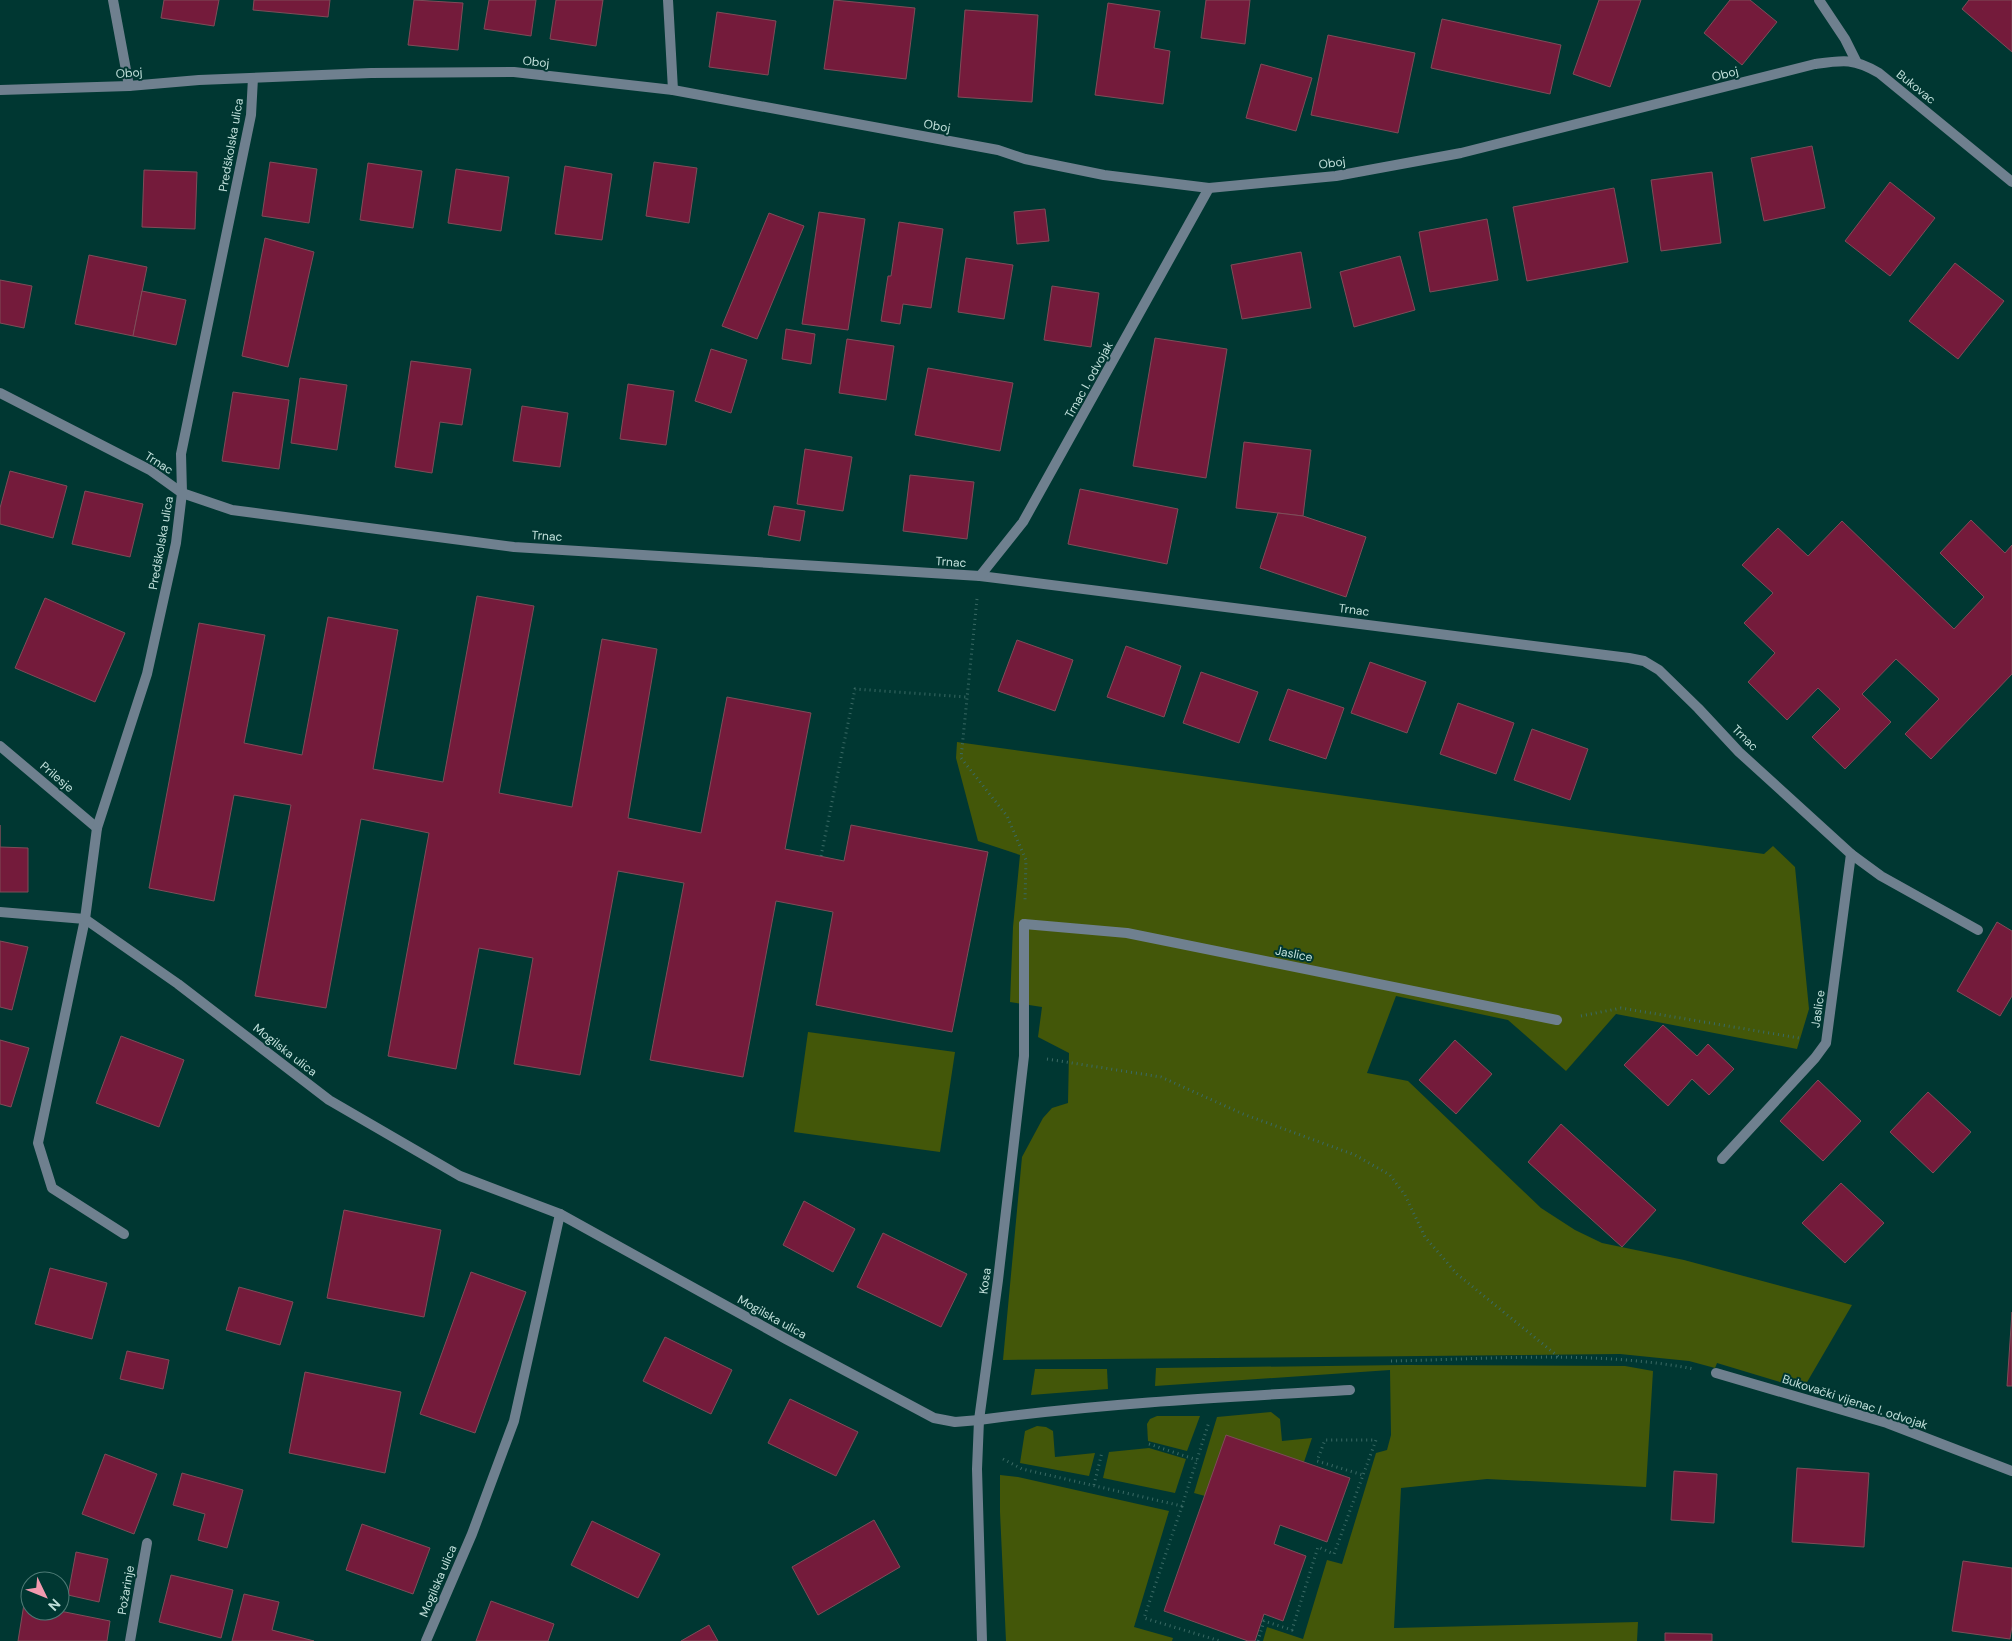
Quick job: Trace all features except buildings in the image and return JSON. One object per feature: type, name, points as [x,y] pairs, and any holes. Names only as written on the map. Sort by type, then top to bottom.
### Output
[{"type":"street","points":[[113,0],[129,86]]},
{"type":"street","points":[[668,0],[673,90]]},
{"type":"street","points":[[1819,0],[1845,38],[1856,61]]},
{"type":"street","name":"Oboj","points":[[0,90],[129,86],[199,80],[371,73],[514,72],[673,90],[998,150],[1025,159],[1104,175],[1209,188],[1336,176],[1461,153],[1815,64],[1856,61]]},
{"type":"street","name":"Bukovac","points":[[1856,61],[1879,73],[2012,182]]},
{"type":"street","name":"Predškolska ulica","points":[[124,1234],[52,1188],[38,1143],[85,919],[97,828],[147,674],[176,543],[182,493],[181,454],[251,115],[253,78]]},
{"type":"street","name":"Trnac I. odvojak","points":[[980,576],[1023,522],[1209,188]]},
{"type":"street","name":"Trnac","points":[[0,393],[150,470],[182,493],[232,510],[514,546],[980,576],[1644,661],[1659,670],[1740,752],[1852,854],[1881,876],[1978,930]]},
{"type":"street","name":"Prilesje","points":[[0,746],[97,828]]},
{"type":"street","name":"Jaslice","points":[[1722,1159],[1815,1058],[1826,1043],[1852,854]]},
{"type":"street","points":[[0,912],[85,919]]},
{"type":"street","name":"Mogilska ulica","points":[[85,919],[178,984],[329,1100],[460,1176],[560,1214],[786,1340],[934,1418],[955,1422],[1034,1413],[1217,1398],[1350,1390]]},
{"type":"street","name":"Jaslice","points":[[1024,924],[1127,933],[1557,1020]]},
{"type":"street","name":"Kosa","points":[[982,1641],[976,1469],[978,1420],[998,1280],[1024,1056],[1024,924]]},
{"type":"street","name":"Mogilska ulica","points":[[426,1641],[472,1534],[514,1421],[560,1214]]},
{"type":"street","name":"Bukovački vijenac I. odvojak","points":[[1716,1373],[1887,1423],[2012,1470]]},
{"type":"street","name":"Požarinje","points":[[130,1641],[147,1543]]},
{"type":"path","points":[[980,576],[961,758],[1006,816],[1026,860],[1024,924]]},
{"type":"path","points":[[821,856],[855,688],[966,697]]},
{"type":"path","points":[[1557,1020],[1621,1008],[1826,1043]]},
{"type":"path","points":[[1024,1056],[1161,1077],[1243,1114],[1355,1155],[1390,1175],[1405,1196],[1425,1237],[1458,1274],[1560,1358]]},
{"type":"path","points":[[1391,1361],[1560,1358],[1636,1361],[1716,1373]]},
{"type":"path","points":[[1217,1398],[1144,1618],[1220,1641]]},
{"type":"path","points":[[1258,1641],[1264,1621],[1292,1630],[1318,1546],[1334,1554],[1376,1440],[1325,1440],[1317,1461],[1363,1475]]},
{"type":"path","points":[[1149,1444],[1197,1460]]},
{"type":"path","points":[[1094,1486],[1102,1452]]},
{"type":"path","points":[[1002,1459],[1022,1470],[1182,1506]]},
{"type":"green space","points":[[957,742],[1764,854],[1773,846],[1795,867],[1809,1009],[1797,1049],[1616,1014],[1566,1071],[1508,1020],[1396,996],[1367,1073],[1408,1081],[1541,1208],[1575,1230],[1602,1243],[1684,1260],[1852,1305],[1803,1389],[1717,1363],[1715,1368],[1689,1361],[1620,1354],[1003,1360],[1022,1157],[1043,1118],[1052,1108],[1068,1103],[1069,1053],[1038,1037],[1042,1007],[1010,1002],[1013,927],[1020,855],[978,841],[956,758]]},
{"type":"green space","points":[[808,1032],[955,1052],[940,1152],[794,1132]]},
{"type":"green space","points":[[1405,1365],[1625,1366],[1653,1371],[1646,1487],[1487,1479],[1401,1488],[1394,1628],[1638,1622],[1637,1641],[1263,1641],[1267,1627],[1303,1639],[1327,1560],[1342,1564],[1376,1453],[1387,1450],[1391,1435],[1390,1370],[1155,1386],[1156,1368]]},
{"type":"green space","points":[[1035,1369],[1107,1369],[1108,1389],[1031,1395]]},
{"type":"green space","points":[[1271,1412],[1280,1419],[1282,1441],[1312,1438],[1304,1462],[1205,1496],[1194,1493],[1217,1417]]},
{"type":"green space","points":[[1157,1416],[1200,1416],[1187,1451],[1148,1441],[1147,1424],[1150,1419]]},
{"type":"green space","points":[[1037,1426],[1046,1427],[1053,1431],[1055,1457],[1095,1453],[1089,1476],[1020,1463],[1025,1431]]},
{"type":"green space","points":[[1149,1448],[1186,1459],[1175,1493],[1103,1478],[1109,1452]]},
{"type":"green space","points":[[1000,1475],[1018,1477],[1169,1511],[1134,1627],[1173,1638],[1172,1641],[1006,1641]]}]
